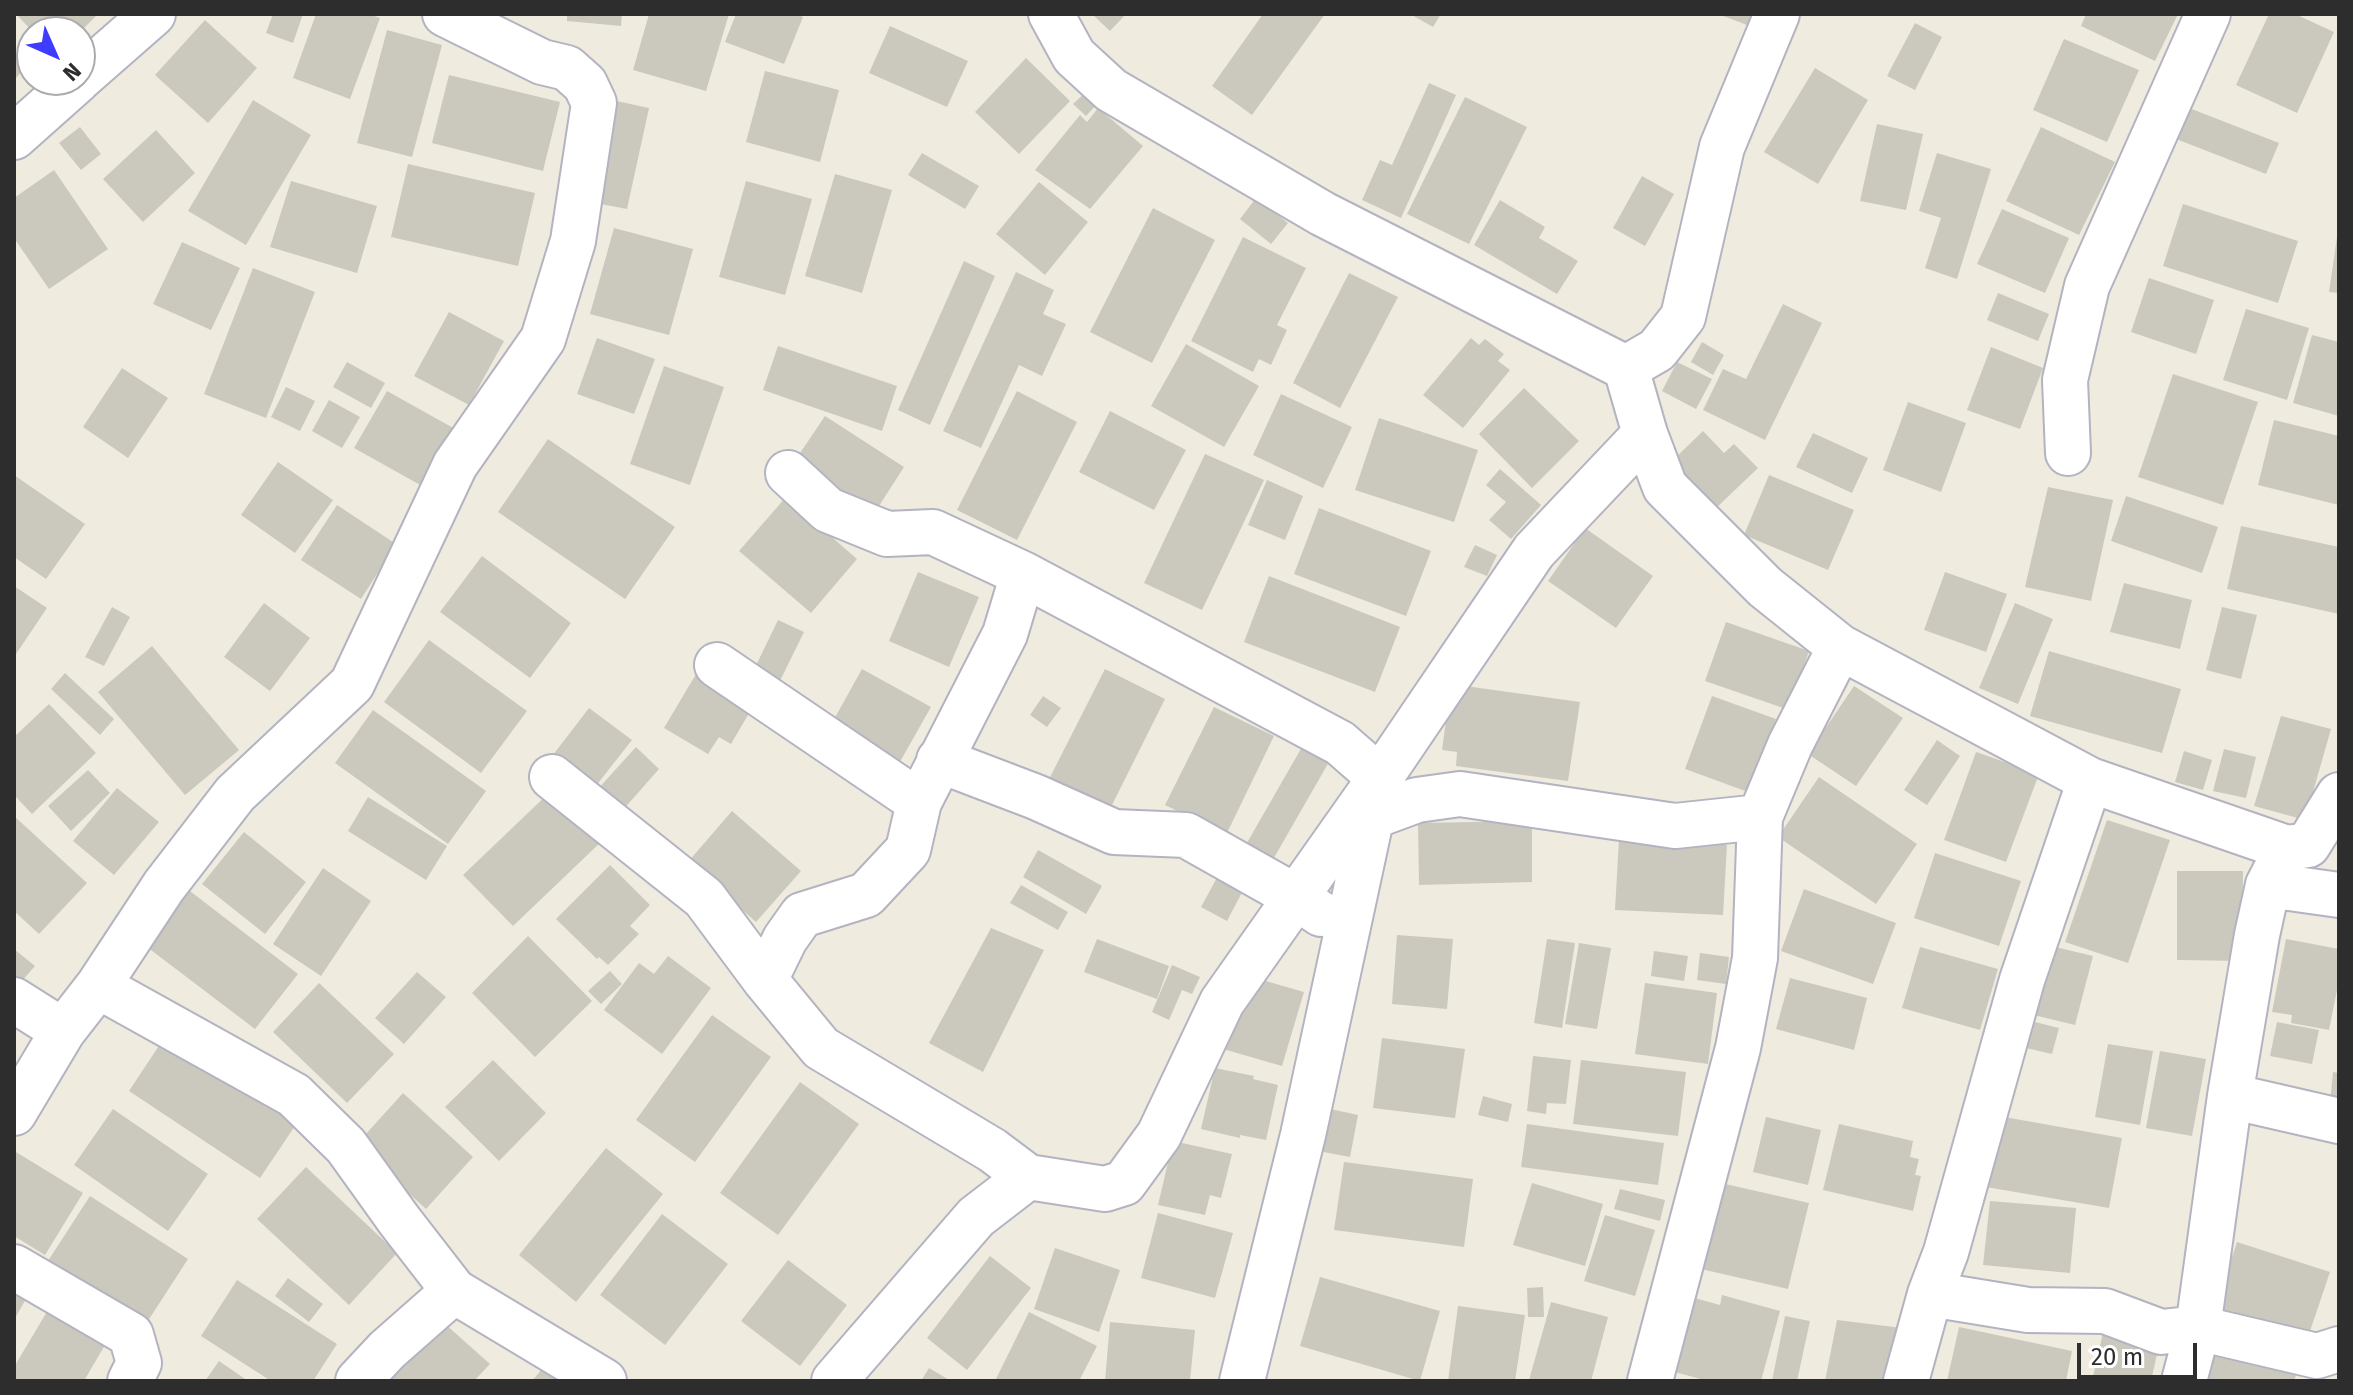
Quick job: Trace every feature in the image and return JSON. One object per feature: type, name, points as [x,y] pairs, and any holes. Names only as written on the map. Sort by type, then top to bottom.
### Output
[{"type":"street","points":[[96,64],[153,14]]},
{"type":"street","points":[[14,1113],[63,1031],[98,986],[164,886],[235,794],[352,684],[455,465],[543,339],[573,241],[594,103],[585,84],[567,68],[542,62],[445,14]]},
{"type":"street","points":[[1051,14],[1074,56],[1111,90],[1323,214],[1626,368],[1645,434],[1665,487],[1765,587],[1840,647],[2090,780],[2267,839],[2277,866],[2230,1096],[2198,1328],[2184,1381]]},
{"type":"street","points":[[1626,368],[1657,350],[1683,317],[1722,147],[1777,14]]},
{"type":"street","points":[[2068,453],[2065,380],[2087,286],[2208,14]]},
{"type":"street","points":[[14,137],[60,96]]},
{"type":"street","points":[[552,777],[704,898],[821,1048],[992,1150],[1028,1177],[1105,1189],[1124,1183],[1159,1135],[1222,1002],[1296,897],[1376,798],[1534,551],[1645,434]]},
{"type":"street","points":[[788,473],[828,510],[887,534],[933,532],[1023,574],[1340,743],[1376,798],[1303,1135],[1242,1381]]},
{"type":"street","points":[[765,980],[785,939],[802,915],[866,895],[908,850],[919,802],[1005,634],[1023,574]]},
{"type":"street","points":[[1650,1381],[1738,1048],[1755,958],[1760,817],[1790,745],[1840,647]]},
{"type":"street","points":[[717,665],[919,802]]},
{"type":"street","points":[[939,760],[1036,797],[1114,832],[1186,835],[1296,897],[1346,932]]},
{"type":"street","points":[[1906,1381],[1930,1294],[1946,1252],[2022,980],[2090,780]]},
{"type":"street","points":[[1376,798],[1417,800],[1460,794],[1675,826],[1760,817]]},
{"type":"street","points":[[2277,866],[2308,845],[2339,795]]},
{"type":"street","points":[[2277,866],[2339,895]]},
{"type":"street","points":[[98,986],[294,1095],[346,1146],[454,1291],[604,1381]]},
{"type":"street","points":[[14,1000],[63,1031]]},
{"type":"street","points":[[2230,1096],[2339,1121]]},
{"type":"street","points":[[834,1381],[976,1217],[1028,1177]]},
{"type":"street","points":[[14,1267],[131,1335],[139,1363],[130,1381]]},
{"type":"street","points":[[358,1381],[387,1350],[454,1291]]},
{"type":"street","points":[[1930,1294],[2028,1310],[2105,1311],[2161,1332],[2198,1328],[2317,1356],[2339,1349]]},
{"type":"building","points":[[16,14],[98,14],[96,16]]},
{"type":"building","points":[[273,14],[303,14],[293,43],[266,33]]},
{"type":"building","points":[[316,14],[369,14],[380,18],[350,99],[293,78]]},
{"type":"building","points":[[567,14],[622,14],[621,26],[567,21]]},
{"type":"building","points":[[649,14],[729,14],[706,91],[633,70]]},
{"type":"building","points":[[736,14],[796,14],[803,17],[784,64],[725,42]]},
{"type":"building","points":[[1092,14],[1126,14],[1110,31]]},
{"type":"building","points":[[1263,14],[1325,14],[1252,115],[1212,86]]},
{"type":"building","points":[[1410,14],[1441,14],[1433,27]]},
{"type":"building","points":[[1718,14],[1751,14],[1747,25]]},
{"type":"building","points":[[2086,14],[2178,14],[2155,61],[2081,26]]},
{"type":"building","points":[[2269,14],[2295,14],[2334,32],[2297,113],[2236,85]]},
{"type":"building","points":[[205,20],[257,68],[208,123],[155,75]]},
{"type":"building","points":[[1915,23],[1942,37],[1915,90],[1887,76]]},
{"type":"building","points":[[890,26],[968,61],[947,107],[869,73]]},
{"type":"building","points":[[387,30],[442,45],[412,157],[357,143]]},
{"type":"building","points":[[2064,39],[2139,70],[2107,142],[2033,110]]},
{"type":"building","points":[[14,53],[16,78],[14,80]]},
{"type":"building","points":[[1026,58],[1070,101],[1019,154],[975,112]]},
{"type":"building","points":[[1815,68],[1868,100],[1818,184],[1764,152]]},
{"type":"building","points":[[765,71],[839,90],[820,162],[746,142]]},
{"type":"building","points":[[449,75],[560,102],[543,171],[432,143]]},
{"type":"building","points":[[1429,83],[1456,95],[1401,218],[1362,200],[1380,160],[1392,165]]},
{"type":"building","points":[[1089,89],[1101,100],[1086,116],[1073,104]]},
{"type":"building","points":[[1465,97],[1527,127],[1469,244],[1407,214]]},
{"type":"building","points":[[253,100],[311,135],[246,245],[188,211]]},
{"type":"building","points":[[612,100],[649,108],[627,209],[590,202]]},
{"type":"building","points":[[2184,106],[2279,143],[2266,174],[2171,137]]},
{"type":"building","points":[[1098,108],[1143,146],[1090,209],[1035,170],[1080,115],[1087,122]]},
{"type":"building","points":[[1877,124],[1923,134],[1906,210],[1860,201]]},
{"type":"building","points":[[80,127],[101,154],[81,170],[59,143]]},
{"type":"building","points":[[2041,127],[2115,162],[2079,235],[2006,201]]},
{"type":"building","points":[[156,130],[195,173],[143,222],[103,179]]},
{"type":"building","points":[[922,153],[979,186],[965,209],[908,175]]},
{"type":"building","points":[[1937,153],[1991,169],[1957,279],[1925,268],[1941,218],[1919,211]]},
{"type":"building","points":[[408,164],[535,193],[518,266],[391,237]]},
{"type":"building","points":[[54,170],[108,249],[49,289],[14,238],[14,198]]},
{"type":"building","points":[[835,174],[892,190],[862,293],[805,276]]},
{"type":"building","points":[[1642,176],[1674,194],[1645,246],[1613,228]]},
{"type":"building","points":[[291,181],[377,206],[357,273],[270,247]]},
{"type":"building","points":[[746,181],[812,199],[785,295],[719,277]]},
{"type":"building","points":[[1039,182],[1088,222],[1045,275],[996,234]]},
{"type":"building","points":[[1256,198],[1288,223],[1271,244],[1240,219]]},
{"type":"building","points":[[1500,200],[1545,227],[1539,238],[1578,261],[1557,294],[1474,245]]},
{"type":"building","points":[[2183,204],[2298,241],[2278,303],[2163,266]]},
{"type":"building","points":[[1153,208],[1215,240],[1152,363],[1090,332]]},
{"type":"building","points":[[2002,209],[2069,238],[2045,293],[1977,264]]},
{"type":"building","points":[[614,228],[693,249],[669,335],[590,314]]},
{"type":"building","points":[[1243,237],[1306,268],[1277,325],[1287,330],[1271,365],[1259,359],[1253,372],[1191,341]]},
{"type":"building","points":[[2339,237],[2339,293],[2329,292]]},
{"type":"building","points":[[182,242],[240,268],[211,330],[153,304]]},
{"type":"building","points":[[964,261],[995,276],[930,425],[898,410]]},
{"type":"building","points":[[253,268],[315,292],[266,418],[204,394]]},
{"type":"building","points":[[1016,272],[1054,290],[1043,314],[1066,324],[1042,376],[1019,365],[981,448],[943,431]]},
{"type":"building","points":[[1349,273],[1398,297],[1340,408],[1293,383]]},
{"type":"building","points":[[2149,278],[2214,300],[2196,354],[2131,332]]},
{"type":"building","points":[[1998,293],[2049,314],[2038,341],[1987,320]]},
{"type":"building","points":[[1783,304],[1822,323],[1765,440],[1703,410],[1723,369],[1746,379]]},
{"type":"building","points":[[2246,309],[2309,328],[2287,400],[2223,380]]},
{"type":"building","points":[[449,312],[504,341],[469,405],[414,376]]},
{"type":"building","points":[[2312,335],[2339,342],[2339,416],[2293,403]]},
{"type":"building","points":[[597,338],[655,359],[634,414],[577,394]]},
{"type":"building","points":[[1471,338],[1479,345],[1485,339],[1504,354],[1498,361],[1510,370],[1463,428],[1423,395]]},
{"type":"building","points":[[1702,342],[1724,355],[1713,375],[1691,362]]},
{"type":"building","points":[[1186,344],[1259,386],[1224,447],[1151,406]]},
{"type":"building","points":[[778,346],[897,386],[882,431],[763,390]]},
{"type":"building","points":[[1991,347],[2043,368],[2020,429],[1967,410]]},
{"type":"building","points":[[347,362],[385,383],[371,408],[333,387]]},
{"type":"building","points":[[1677,362],[1712,379],[1696,409],[1662,391]]},
{"type":"building","points":[[664,366],[724,387],[690,485],[630,464]]},
{"type":"building","points":[[122,368],[168,398],[128,458],[83,427]]},
{"type":"building","points":[[2173,374],[2258,402],[2223,505],[2138,477]]},
{"type":"building","points":[[286,387],[315,401],[300,431],[271,417]]},
{"type":"building","points":[[1524,388],[1579,441],[1532,488],[1479,434]]},
{"type":"building","points":[[387,391],[464,434],[431,491],[354,448]]},
{"type":"building","points":[[1017,391],[1077,422],[1017,540],[957,510]]},
{"type":"building","points":[[1281,394],[1352,427],[1323,488],[1253,455]]},
{"type":"building","points":[[329,400],[360,417],[342,448],[312,431]]},
{"type":"building","points":[[1908,402],[1966,423],[1941,492],[1883,470]]},
{"type":"building","points":[[1110,411],[1186,450],[1154,510],[1079,472]]},
{"type":"building","points":[[825,416],[904,467],[870,520],[790,468]]},
{"type":"building","points":[[1379,418],[1478,450],[1454,522],[1355,490]]},
{"type":"building","points":[[2274,420],[2339,436],[2339,505],[2258,485]]},
{"type":"building","points":[[1703,431],[1724,453],[1734,444],[1758,468],[1714,510],[1670,463]]},
{"type":"building","points":[[1813,433],[1868,458],[1852,493],[1796,467]]},
{"type":"building","points":[[548,439],[675,527],[625,599],[498,512]]},
{"type":"building","points":[[1205,454],[1264,480],[1202,610],[1144,583]]},
{"type":"building","points":[[278,462],[333,500],[295,553],[241,515]]},
{"type":"building","points":[[1500,469],[1541,505],[1511,539],[1489,520],[1506,502],[1486,485]]},
{"type":"building","points":[[14,475],[85,524],[46,579],[14,557]]},
{"type":"building","points":[[1769,475],[1854,510],[1828,570],[1744,535]]},
{"type":"building","points":[[1267,480],[1303,496],[1285,540],[1248,525]]},
{"type":"building","points":[[2048,487],[2113,500],[2091,601],[2025,587]]},
{"type":"building","points":[[2126,496],[2218,527],[2202,573],[2111,541]]},
{"type":"building","points":[[786,497],[857,559],[811,613],[739,551]]},
{"type":"building","points":[[337,505],[396,544],[361,599],[301,560]]},
{"type":"building","points":[[1319,508],[1431,551],[1406,616],[1294,574]]},
{"type":"building","points":[[2241,526],[2339,547],[2339,614],[2227,589]]},
{"type":"building","points":[[1585,528],[1653,576],[1616,628],[1548,581]]},
{"type":"building","points":[[1475,545],[1497,555],[1487,576],[1464,567]]},
{"type":"building","points":[[482,556],[571,623],[530,678],[440,612]]},
{"type":"building","points":[[918,572],[979,597],[949,667],[889,641]]},
{"type":"building","points":[[1945,572],[2007,594],[1986,652],[1924,630]]},
{"type":"building","points":[[1269,576],[1400,627],[1375,692],[1244,642]]},
{"type":"building","points":[[2124,583],[2192,600],[2180,649],[2110,632]]},
{"type":"building","points":[[14,586],[47,608],[14,657]]},
{"type":"building","points":[[264,603],[310,638],[270,691],[224,657]]},
{"type":"building","points":[[2015,603],[2053,619],[2018,704],[1979,688]]},
{"type":"building","points":[[112,607],[130,617],[104,666],[85,657]]},
{"type":"building","points":[[2222,607],[2257,615],[2241,679],[2206,670]]},
{"type":"building","points":[[778,620],[804,632],[773,695],[748,682]]},
{"type":"building","points":[[1726,622],[1809,651],[1789,710],[1705,681]]},
{"type":"building","points":[[429,640],[527,711],[481,773],[384,702]]},
{"type":"building","points":[[152,646],[239,750],[185,795],[98,692]]},
{"type":"building","points":[[2049,651],[2181,689],[2162,753],[2030,716]]},
{"type":"building","points":[[699,669],[755,703],[731,744],[719,737],[708,754],[664,728]]},
{"type":"building","points":[[862,669],[931,707],[897,767],[828,730]]},
{"type":"building","points":[[1105,669],[1165,699],[1105,819],[1044,789]]},
{"type":"building","points":[[65,673],[114,719],[100,735],[51,689]]},
{"type":"building","points":[[1451,684],[1580,702],[1568,781],[1456,766],[1457,752],[1442,750]]},
{"type":"building","points":[[1854,686],[1903,718],[1856,786],[1808,754]]},
{"type":"building","points":[[1043,696],[1061,708],[1047,727],[1030,715]]},
{"type":"building","points":[[1712,696],[1776,719],[1748,792],[1685,769]]},
{"type":"building","points":[[49,704],[96,753],[32,814],[14,795],[14,737]]},
{"type":"building","points":[[1214,707],[1274,736],[1226,835],[1165,805]]},
{"type":"building","points":[[589,708],[632,740],[588,796],[546,764]]},
{"type":"building","points":[[373,710],[486,791],[448,844],[335,763]]},
{"type":"building","points":[[2281,716],[2331,729],[2305,820],[2254,806]]},
{"type":"building","points":[[1306,740],[1333,755],[1271,863],[1244,848]]},
{"type":"building","points":[[1937,740],[1960,756],[1927,805],[1904,790]]},
{"type":"building","points":[[636,747],[659,769],[622,811],[597,790]]},
{"type":"building","points":[[2224,749],[2256,757],[2246,798],[2213,791]]},
{"type":"building","points":[[2184,751],[2212,760],[2203,790],[2175,782]]},
{"type":"building","points":[[1976,752],[2039,774],[2006,862],[1944,840]]},
{"type":"building","points":[[88,770],[110,793],[71,831],[48,806]]},
{"type":"building","points":[[1819,777],[1917,844],[1876,904],[1778,837]]},
{"type":"building","points":[[117,788],[159,822],[114,875],[73,841]]},
{"type":"building","points":[[553,789],[602,841],[513,926],[463,875]]},
{"type":"building","points":[[368,797],[447,846],[426,880],[348,831]]},
{"type":"building","points":[[732,811],[801,871],[756,922],[688,862]]},
{"type":"building","points":[[14,816],[87,883],[39,934],[14,911]]},
{"type":"building","points":[[2107,820],[2170,840],[2128,963],[2065,942]]},
{"type":"building","points":[[1532,821],[1532,882],[1419,885],[1418,823]]},
{"type":"building","points":[[244,832],[306,882],[265,934],[202,884]]},
{"type":"building","points":[[1619,839],[1727,845],[1723,915],[1615,910]]},
{"type":"building","points":[[1038,850],[1102,886],[1086,914],[1023,877]]},
{"type":"building","points":[[1935,853],[2021,881],[1999,946],[1914,918]]},
{"type":"building","points":[[1225,863],[1250,877],[1227,921],[1201,907]]},
{"type":"building","points":[[610,865],[650,905],[630,926],[639,934],[608,965],[599,957],[597,959],[556,919]]},
{"type":"building","points":[[323,868],[371,901],[321,976],[273,944]]},
{"type":"building","points":[[2177,871],[2243,871],[2242,961],[2177,960]]},
{"type":"building","points":[[1021,885],[1068,912],[1058,930],[1010,903]]},
{"type":"building","points":[[186,888],[298,974],[255,1029],[143,944]]},
{"type":"building","points":[[1804,889],[1896,923],[1873,984],[1781,951]]},
{"type":"building","points":[[991,928],[1044,950],[983,1072],[929,1043]]},
{"type":"building","points":[[1397,935],[1453,939],[1447,1009],[1392,1004]]},
{"type":"building","points":[[528,936],[592,1001],[535,1057],[472,993]]},
{"type":"building","points":[[1097,939],[1169,966],[1157,999],[1084,972]]},
{"type":"building","points":[[1547,939],[1575,943],[1562,1028],[1534,1023]]},
{"type":"building","points":[[2286,939],[2339,949],[2339,980],[2329,1030],[2291,1023],[2292,1015],[2272,1012]]},
{"type":"building","points":[[1579,943],[1611,948],[1597,1029],[1565,1024]]},
{"type":"building","points":[[2039,943],[2093,956],[2075,1025],[2021,1012]]},
{"type":"building","points":[[1920,947],[1998,969],[1980,1030],[1902,1008]]},
{"type":"building","points":[[14,949],[35,966],[14,990]]},
{"type":"building","points":[[1654,951],[1688,956],[1684,981],[1651,976]]},
{"type":"building","points":[[1700,953],[1729,957],[1726,984],[1697,980]]},
{"type":"building","points":[[668,956],[711,988],[662,1054],[604,1010],[639,963],[654,974]]},
{"type":"building","points":[[1172,965],[1200,977],[1192,994],[1182,990],[1169,1020],[1152,1012]]},
{"type":"building","points":[[610,971],[622,984],[601,1004],[588,991]]},
{"type":"building","points":[[417,972],[446,997],[404,1044],[375,1018]]},
{"type":"building","points":[[1245,975],[1304,992],[1282,1066],[1223,1049]]},
{"type":"building","points":[[1790,978],[1867,998],[1854,1050],[1776,1029]]},
{"type":"building","points":[[319,983],[394,1054],[347,1103],[273,1032]]},
{"type":"building","points":[[1645,983],[1717,993],[1708,1064],[1635,1054]]},
{"type":"building","points":[[712,1015],[771,1057],[695,1162],[636,1120]]},
{"type":"building","points":[[2023,1019],[2059,1028],[2052,1054],[2017,1046]]},
{"type":"building","points":[[2277,1022],[2319,1030],[2312,1064],[2270,1056]]},
{"type":"building","points":[[168,1032],[299,1120],[260,1178],[129,1091]]},
{"type":"building","points":[[1382,1038],[1465,1049],[1455,1118],[1373,1108]]},
{"type":"building","points":[[2108,1044],[2153,1051],[2140,1125],[2095,1117]]},
{"type":"building","points":[[2160,1051],[2206,1059],[2192,1136],[2146,1128]]},
{"type":"building","points":[[1533,1056],[1571,1060],[1566,1104],[1547,1103],[1546,1114],[1527,1111]]},
{"type":"building","points":[[493,1060],[546,1113],[499,1161],[445,1107]]},
{"type":"building","points":[[1581,1060],[1686,1072],[1678,1136],[1573,1124]]},
{"type":"building","points":[[1215,1068],[1254,1076],[1253,1079],[1278,1085],[1266,1140],[1201,1129]]},
{"type":"building","points":[[2333,1072],[2339,1073],[2339,1114],[2329,1113]]},
{"type":"building","points":[[800,1082],[859,1124],[778,1235],[720,1193]]},
{"type":"building","points":[[403,1093],[473,1157],[426,1209],[356,1145]]},
{"type":"building","points":[[1483,1096],[1512,1104],[1508,1122],[1478,1115]]},
{"type":"building","points":[[1326,1108],[1358,1115],[1350,1157],[1318,1151]]},
{"type":"building","points":[[113,1109],[208,1174],[168,1231],[74,1165]]},
{"type":"building","points":[[1999,1116],[2122,1138],[2109,1208],[1986,1187]]},
{"type":"building","points":[[1766,1117],[1821,1130],[1808,1185],[1753,1172]]},
{"type":"building","points":[[1527,1124],[1664,1143],[1658,1185],[1521,1167]]},
{"type":"building","points":[[1839,1124],[1913,1141],[1910,1157],[1919,1159],[1915,1175],[1921,1176],[1913,1211],[1823,1190]]},
{"type":"building","points":[[1173,1141],[1232,1154],[1221,1198],[1210,1195],[1205,1215],[1158,1205]]},
{"type":"building","points":[[606,1148],[663,1194],[576,1302],[519,1255]]},
{"type":"building","points":[[16,1152],[83,1193],[45,1255],[14,1236]]},
{"type":"building","points":[[1344,1162],[1473,1179],[1464,1247],[1334,1230]]},
{"type":"building","points":[[306,1167],[397,1253],[349,1305],[257,1219]]},
{"type":"building","points":[[1532,1183],[1603,1204],[1585,1266],[1513,1245]]},
{"type":"building","points":[[1721,1183],[1809,1203],[1788,1289],[1701,1269]]},
{"type":"building","points":[[1620,1189],[1665,1200],[1660,1221],[1614,1209]]},
{"type":"building","points":[[90,1196],[188,1259],[144,1327],[46,1264]]},
{"type":"building","points":[[1990,1201],[2076,1208],[2070,1273],[1983,1265]]},
{"type":"building","points":[[1158,1213],[1233,1233],[1215,1298],[1141,1278]]},
{"type":"building","points":[[662,1214],[728,1264],[665,1345],[600,1295]]},
{"type":"building","points":[[1605,1215],[1655,1230],[1635,1296],[1584,1281]]},
{"type":"building","points":[[2237,1242],[2330,1272],[2307,1340],[2215,1309]]},
{"type":"building","points":[[1055,1248],[1120,1270],[1099,1332],[1034,1309]]},
{"type":"building","points":[[990,1256],[1031,1288],[967,1370],[927,1338]]},
{"type":"building","points":[[788,1260],[847,1305],[800,1366],[741,1321]]},
{"type":"building","points":[[1320,1277],[1440,1311],[1420,1381],[1300,1346]]},
{"type":"building","points":[[288,1278],[323,1304],[309,1322],[275,1296]]},
{"type":"building","points":[[237,1280],[337,1344],[313,1381],[271,1381],[201,1336]]},
{"type":"building","points":[[14,1281],[31,1290],[14,1320]]},
{"type":"building","points":[[1543,1287],[1544,1317],[1528,1317],[1527,1288]]},
{"type":"building","points":[[1722,1295],[1780,1311],[1761,1381],[1708,1381],[1671,1371],[1691,1297],[1720,1305]]},
{"type":"building","points":[[1551,1302],[1608,1317],[1591,1381],[1529,1380]]},
{"type":"building","points":[[51,1305],[109,1338],[84,1381],[14,1381],[14,1367]]},
{"type":"building","points":[[1458,1306],[1525,1315],[1515,1381],[1448,1381]]},
{"type":"building","points":[[1029,1312],[1097,1346],[1079,1381],[996,1379]]},
{"type":"building","points":[[435,1315],[490,1364],[474,1381],[375,1381]]},
{"type":"building","points":[[1785,1316],[1810,1321],[1797,1381],[1772,1381]]},
{"type":"building","points":[[1837,1320],[1902,1328],[1899,1381],[1825,1381]]},
{"type":"building","points":[[1110,1322],[1195,1330],[1190,1381],[1105,1381]]},
{"type":"building","points":[[1959,1327],[2072,1351],[2066,1381],[1947,1381]]},
{"type":"building","points":[[2104,1328],[2160,1341],[2151,1381],[2092,1381]]},
{"type":"building","points":[[2212,1334],[2300,1364],[2294,1381],[2195,1381]]},
{"type":"building","points":[[219,1361],[248,1381],[205,1381]]},
{"type":"building","points":[[547,1363],[570,1381],[532,1381]]},
{"type":"building","points":[[929,1368],[951,1381],[921,1381]]}]
